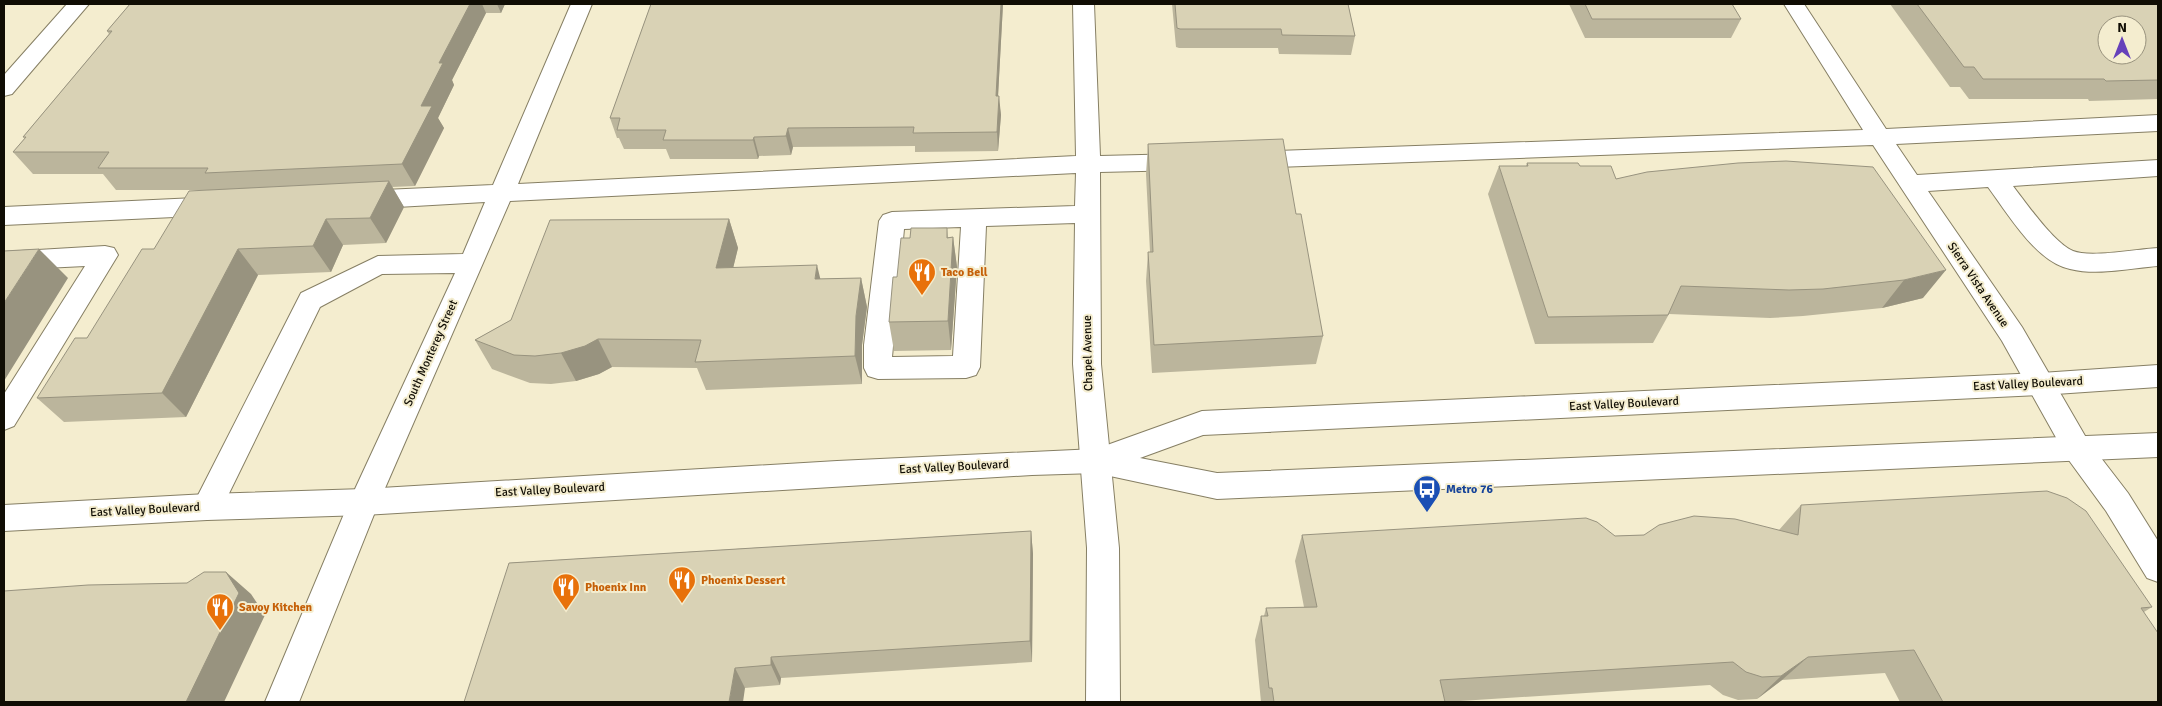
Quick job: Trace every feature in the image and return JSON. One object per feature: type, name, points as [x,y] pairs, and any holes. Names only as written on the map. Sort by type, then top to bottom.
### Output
[{"type":"main road","points":[[4,89],[78,4]]},
{"type":"main road","name":"South Monterey Street","points":[[282,702],[364,502],[472,263],[581,4]]},
{"type":"main road","name":"Chapel Avenue","points":[[1084,4],[1088,164],[1087,364],[1103,548],[1103,702]]},
{"type":"main road","name":"Sierra Vista Avenue","points":[[1794,4],[1910,184],[2012,334],[2078,450],[2117,502],[2158,568]]},
{"type":"main road","points":[[342,200],[1088,164],[1879,137],[2158,123]]},
{"type":"main road","points":[[1910,184],[2158,168]]},
{"type":"main road","points":[[1994,180],[2051,249],[2069,260],[2088,261],[2158,257]]},
{"type":"main road","points":[[4,216],[242,205]]},
{"type":"main road","points":[[968,218],[966,367],[878,368],[889,345],[898,254],[911,235],[968,218],[1087,214]]},
{"type":"main road","points":[[4,261],[105,256],[4,418]]},
{"type":"main road","points":[[207,507],[310,300],[378,265],[472,263]]},
{"type":"main road","name":"East Valley Boulevard","points":[[1096,461],[1202,424],[2041,384],[2158,376]]},
{"type":"main road","name":"East Valley Boulevard","points":[[4,518],[207,507],[364,502],[837,472],[1096,461],[1217,486],[2078,450],[2158,445]]},
{"type":"building","points":[[130,4],[470,4],[439,63],[443,63],[421,106],[432,106],[402,164],[205,173],[208,168],[98,168],[109,152],[13,152],[26,137],[23,137],[112,31],[107,31]]},
{"type":"building","points":[[651,4],[1001,4],[996,96],[999,96],[997,132],[913,133],[914,127],[788,128],[786,136],[754,137],[753,140],[663,140],[666,130],[617,130],[620,118],[610,118]]},
{"type":"building","points":[[1175,4],[1348,4],[1355,36],[1282,35],[1281,29],[1180,29],[1177,28]]},
{"type":"building","points":[[1585,4],[1732,4],[1741,19],[1592,19]]},
{"type":"building","points":[[1917,4],[2158,4],[2158,80],[1983,79],[1974,67],[1964,67]]},
{"type":"building","points":[[1283,139],[1296,214],[1301,214],[1323,336],[1154,345],[1148,252],[1153,252],[1148,144]]},
{"type":"building","points":[[1786,161],[1873,167],[1946,270],[1904,280],[1823,289],[1789,290],[1681,286],[1668,315],[1548,317],[1499,166],[1528,166],[1527,163],[1578,163],[1580,166],[1611,166],[1616,179],[1647,172],[1738,163]]},
{"type":"building","points":[[389,181],[370,218],[326,219],[313,246],[238,249],[162,393],[37,398],[75,338],[87,338],[142,249],[154,249],[189,191]]},
{"type":"building","points":[[729,219],[716,268],[817,265],[815,279],[861,278],[856,316],[855,356],[695,362],[701,340],[598,339],[585,346],[561,353],[535,356],[514,355],[475,340],[511,320],[550,220]]},
{"type":"building","points":[[911,228],[947,228],[947,238],[953,237],[948,321],[889,322],[893,277],[897,277],[901,238],[910,238]]},
{"type":"building","points":[[39,249],[4,303],[4,251]]},
{"type":"building","points":[[2047,491],[2067,498],[2086,511],[2152,607],[2141,608],[2158,633],[2158,702],[1943,702],[1914,650],[1808,657],[1781,676],[1762,677],[1746,672],[1733,662],[1440,680],[1445,702],[1274,702],[1272,688],[1269,688],[1261,616],[1268,616],[1266,608],[1317,607],[1302,535],[1586,518],[1597,522],[1615,536],[1644,535],[1659,525],[1694,516],[1735,519],[1798,535],[1801,505]]},
{"type":"building","points":[[1031,531],[1030,641],[771,657],[771,665],[735,668],[729,702],[464,702],[509,563]]},
{"type":"building","points":[[204,572],[226,572],[239,593],[186,702],[4,702],[4,591],[88,585],[187,583]]},
{"type":"place","name":"Taco Bell","points":[[922,296]]},
{"type":"place","name":"Metro 76","points":[[1427,513]]},
{"type":"place","name":"Phoenix Dessert","points":[[682,604]]},
{"type":"place","name":"Phoenix Inn","points":[[566,611]]},
{"type":"place","name":"Savoy Kitchen","points":[[220,631]]}]
